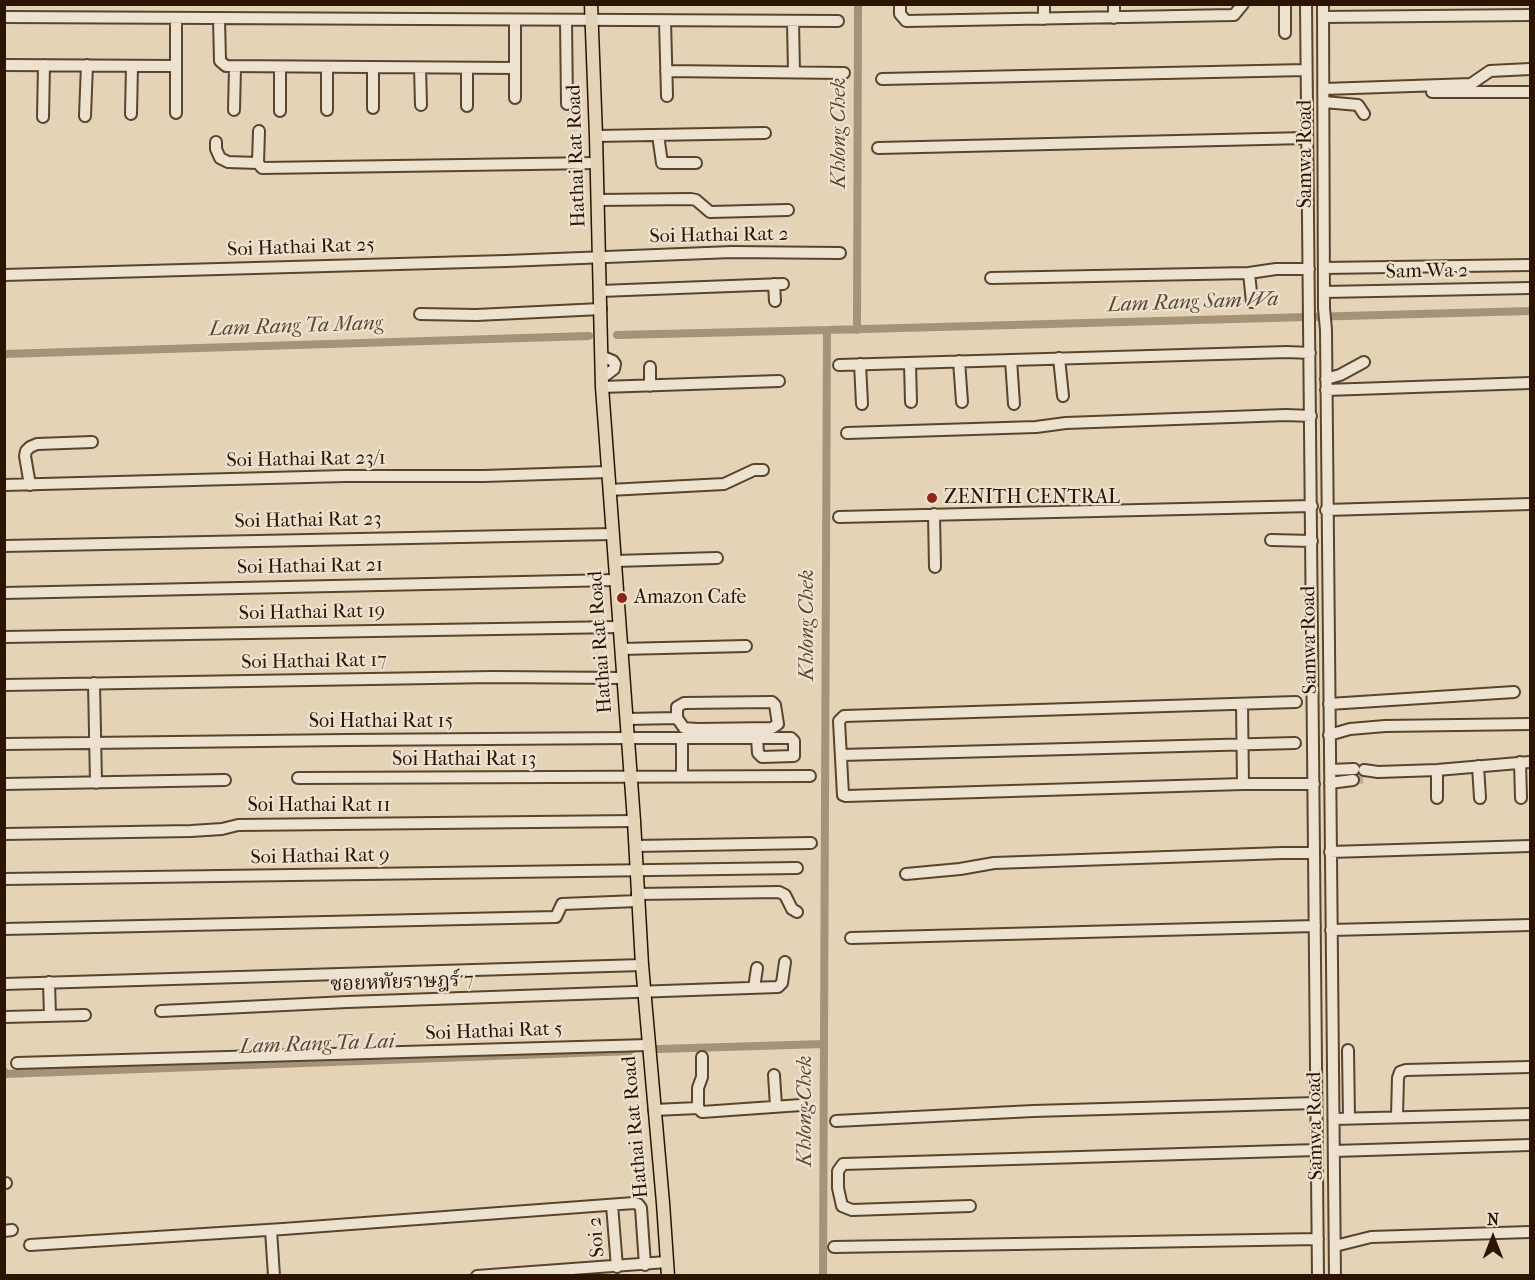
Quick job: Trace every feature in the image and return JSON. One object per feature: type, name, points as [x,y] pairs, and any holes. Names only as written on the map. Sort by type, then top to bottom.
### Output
[{"type":"main road","name":"Hathai Rat Road","points":[[591,4],[602,383],[631,777],[642,965],[668,1275]]},
{"type":"street","points":[[900,4],[900,14],[906,21],[1234,15],[1243,4]]},
{"type":"street","points":[[1044,4],[1044,19]]},
{"type":"street","points":[[1113,4],[1114,18]]},
{"type":"street","points":[[1285,4],[1285,33]]},
{"type":"street","name":"Samwa Road","points":[[1305,4],[1312,506],[1318,1275]]},
{"type":"street","name":"Samwa Road","points":[[1323,4],[1324,308],[1335,1275]]},
{"type":"street","points":[[1323,17],[1530,15]]},
{"type":"street","points":[[4,17],[838,21]]},
{"type":"street","points":[[176,18],[176,112]]},
{"type":"street","points":[[219,19],[219,61],[223,65],[235,67],[515,68]]},
{"type":"street","points":[[515,20],[515,98]]},
{"type":"street","points":[[566,21],[567,104]]},
{"type":"street","points":[[665,21],[667,96]]},
{"type":"street","points":[[794,21],[794,72]]},
{"type":"street","points":[[4,65],[176,66]]},
{"type":"street","points":[[43,117],[44,65]]},
{"type":"street","points":[[85,116],[87,65]]},
{"type":"street","points":[[131,114],[132,66]]},
{"type":"street","points":[[234,110],[235,67]]},
{"type":"street","points":[[279,67],[280,111]]},
{"type":"street","points":[[327,67],[327,110]]},
{"type":"street","points":[[373,67],[373,108]]},
{"type":"street","points":[[420,68],[421,105]]},
{"type":"street","points":[[467,68],[467,106]]},
{"type":"street","points":[[1324,95],[1471,84],[1490,71],[1530,69]]},
{"type":"street","points":[[882,79],[1306,70]]},
{"type":"street","points":[[666,71],[844,73]]},
{"type":"street","points":[[1324,95],[1530,92]]},
{"type":"street","points":[[1324,95],[1358,105],[1364,114]]},
{"type":"street","points":[[259,131],[258,163],[262,168],[597,163]]},
{"type":"street","points":[[596,136],[765,133]]},
{"type":"street","points":[[658,135],[662,163],[696,163]]},
{"type":"street","points":[[878,148],[1306,138]]},
{"type":"street","points":[[216,142],[220,158],[228,162],[258,163]]},
{"type":"street","points":[[1308,185],[1323,185]]},
{"type":"street","points":[[597,200],[691,199],[696,200],[710,212],[788,210]]},
{"type":"street","name":"Soi Hathai Rat 2","points":[[599,257],[732,252],[840,253]]},
{"type":"street","points":[[807,252],[807,264]]},
{"type":"street","name":"Soi Hathai Rat 25","points":[[4,275],[599,257]]},
{"type":"street","points":[[1324,268],[1530,265]]},
{"type":"street","points":[[991,278],[1250,273],[1276,269],[1309,269]]},
{"type":"street","points":[[1250,273],[1252,302]]},
{"type":"street","points":[[600,291],[779,284],[775,301]]},
{"type":"street","name":"Sam Wa 2","points":[[1324,292],[1530,288]]},
{"type":"street","points":[[420,314],[476,315],[601,309]]},
{"type":"street","points":[[839,365],[1310,353]]},
{"type":"street","points":[[1059,358],[1063,396]]},
{"type":"street","points":[[1011,360],[1014,404]]},
{"type":"street","points":[[959,361],[962,402]]},
{"type":"street","points":[[1326,384],[1364,362]]},
{"type":"street","points":[[910,363],[911,402]]},
{"type":"street","points":[[860,364],[862,404]]},
{"type":"street","points":[[650,367],[650,386]]},
{"type":"street","points":[[602,383],[650,386],[779,381]]},
{"type":"street","points":[[1326,384],[1530,383]]},
{"type":"street","points":[[847,433],[1036,427],[1100,421],[1311,416]]},
{"type":"street","points":[[30,485],[25,456],[30,447],[37,444],[92,442]]},
{"type":"street","points":[[609,490],[724,484],[754,470],[763,470]]},
{"type":"street","name":"Soi Hathai Rat 23/1","points":[[4,485],[334,476],[484,477],[608,472]]},
{"type":"street","points":[[1326,510],[1530,504]]},
{"type":"street","points":[[839,517],[1312,506]]},
{"type":"street","points":[[934,514],[935,567]]},
{"type":"street","name":"Soi Hathai Rat 23","points":[[4,546],[613,534]]},
{"type":"street","points":[[1271,540],[1312,541]]},
{"type":"street","points":[[615,561],[717,558]]},
{"type":"street","name":"Soi Hathai Rat 21","points":[[4,593],[616,579]]},
{"type":"street","name":"Soi Hathai Rat 19","points":[[4,637],[620,627]]},
{"type":"street","points":[[621,649],[746,646]]},
{"type":"street","name":"Soi Hathai Rat 17","points":[[4,685],[493,677],[624,678]]},
{"type":"street","points":[[94,683],[97,742],[96,783]]},
{"type":"street","points":[[1329,704],[1515,692]]},
{"type":"street","points":[[772,702],[775,705],[778,724],[772,728],[697,729],[684,728],[677,718],[677,707],[684,703],[772,702]]},
{"type":"street","points":[[1296,702],[844,716],[839,722],[843,795],[1314,784]]},
{"type":"street","points":[[1242,704],[1243,784]]},
{"type":"street","points":[[626,720],[677,718]]},
{"type":"street","points":[[1329,735],[1350,729],[1385,726],[1530,724]]},
{"type":"street","points":[[682,738],[682,776]]},
{"type":"street","name":"Soi Hathai Rat 15","points":[[4,744],[758,738]]},
{"type":"street","points":[[841,755],[1294,743]]},
{"type":"street","points":[[1330,783],[1356,775],[1378,772],[1437,771],[1525,762],[1521,798]]},
{"type":"street","points":[[1478,766],[1480,798]]},
{"type":"street","points":[[1329,770],[1356,775]]},
{"type":"street","points":[[1437,771],[1437,798]]},
{"type":"street","name":"Soi Hathai Rat 13","points":[[298,778],[810,776]]},
{"type":"street","points":[[4,784],[225,780]]},
{"type":"street","name":"Soi Hathai Rat 11","points":[[4,834],[191,831],[222,829],[238,825],[634,821]]},
{"type":"street","points":[[635,846],[811,843]]},
{"type":"street","points":[[1330,852],[1530,846]]},
{"type":"street","points":[[906,874],[1014,862],[1271,853],[1314,854]]},
{"type":"street","name":"Soi Hathai Rat 9","points":[[4,879],[797,868]]},
{"type":"street","points":[[4,929],[556,916],[562,904],[638,897],[779,892],[785,895],[796,912]]},
{"type":"street","points":[[1315,895],[1331,895]]},
{"type":"street","points":[[1331,930],[1530,925]]},
{"type":"street","points":[[851,938],[1315,926]]},
{"type":"street","name":"ซอยหทัยราษฎร์ 7","points":[[161,1011],[780,986],[785,962]]},
{"type":"street","points":[[4,984],[642,965]]},
{"type":"street","points":[[754,988],[757,968]]},
{"type":"street","points":[[49,982],[50,1016]]},
{"type":"street","points":[[4,1017],[85,1015]]},
{"type":"street","name":"Soi Hathai Rat 5","points":[[17,1063],[648,1045]]},
{"type":"street","points":[[1348,1050],[1349,1118]]},
{"type":"street","points":[[698,1108],[702,1057]]},
{"type":"street","points":[[1397,1116],[1400,1072],[1530,1067]]},
{"type":"street","points":[[774,1075],[776,1107]]},
{"type":"street","points":[[836,1121],[1033,1111],[1316,1103]]},
{"type":"street","points":[[654,1110],[698,1108],[702,1112],[801,1105]]},
{"type":"street","points":[[1334,1119],[1530,1114]]},
{"type":"street","points":[[1334,1151],[1530,1145]]},
{"type":"street","points":[[970,1206],[852,1210],[842,1206],[838,1188],[838,1171],[843,1164],[1317,1150]]},
{"type":"street","points":[[30,1245],[634,1203],[639,1204],[641,1208],[645,1265]]},
{"type":"street","name":"Soi 2","points":[[612,1206],[617,1267]]},
{"type":"street","points":[[271,1230],[274,1275]]},
{"type":"street","points":[[1335,1246],[1371,1237],[1530,1232]]},
{"type":"street","points":[[834,1247],[1318,1239]]},
{"type":"street","points":[[477,1275],[551,1273],[667,1262]]},
{"type":"waterway","name":"Khlong Chek","points":[[857,330],[858,4]]},
{"type":"waterway","name":"Khlong Chek","points":[[823,1276],[827,330],[1530,311]]},
{"type":"waterway","name":"Lam Rang Ta Mang","points":[[617,335],[827,330]]},
{"type":"waterway","name":"Lam Rang Ta Mang","points":[[4,354],[589,336]]},
{"type":"waterway","name":"Lam Rang Ta Lai","points":[[658,1049],[824,1044]]},
{"type":"waterway","name":"Lam Rang Ta Lai","points":[[4,1071],[5,1074],[631,1051]]},
{"type":"tunnel","points":[[1353,780],[1365,778]]},
{"type":"place","name":"ZENITH CENTRAL","points":[[932,498]]},
{"type":"place","name":"Amazon Cafe","points":[[622,598]]},
{"type":"water label","name":"Lam Rang Sam Wa","points":[[1193,303]]}]
